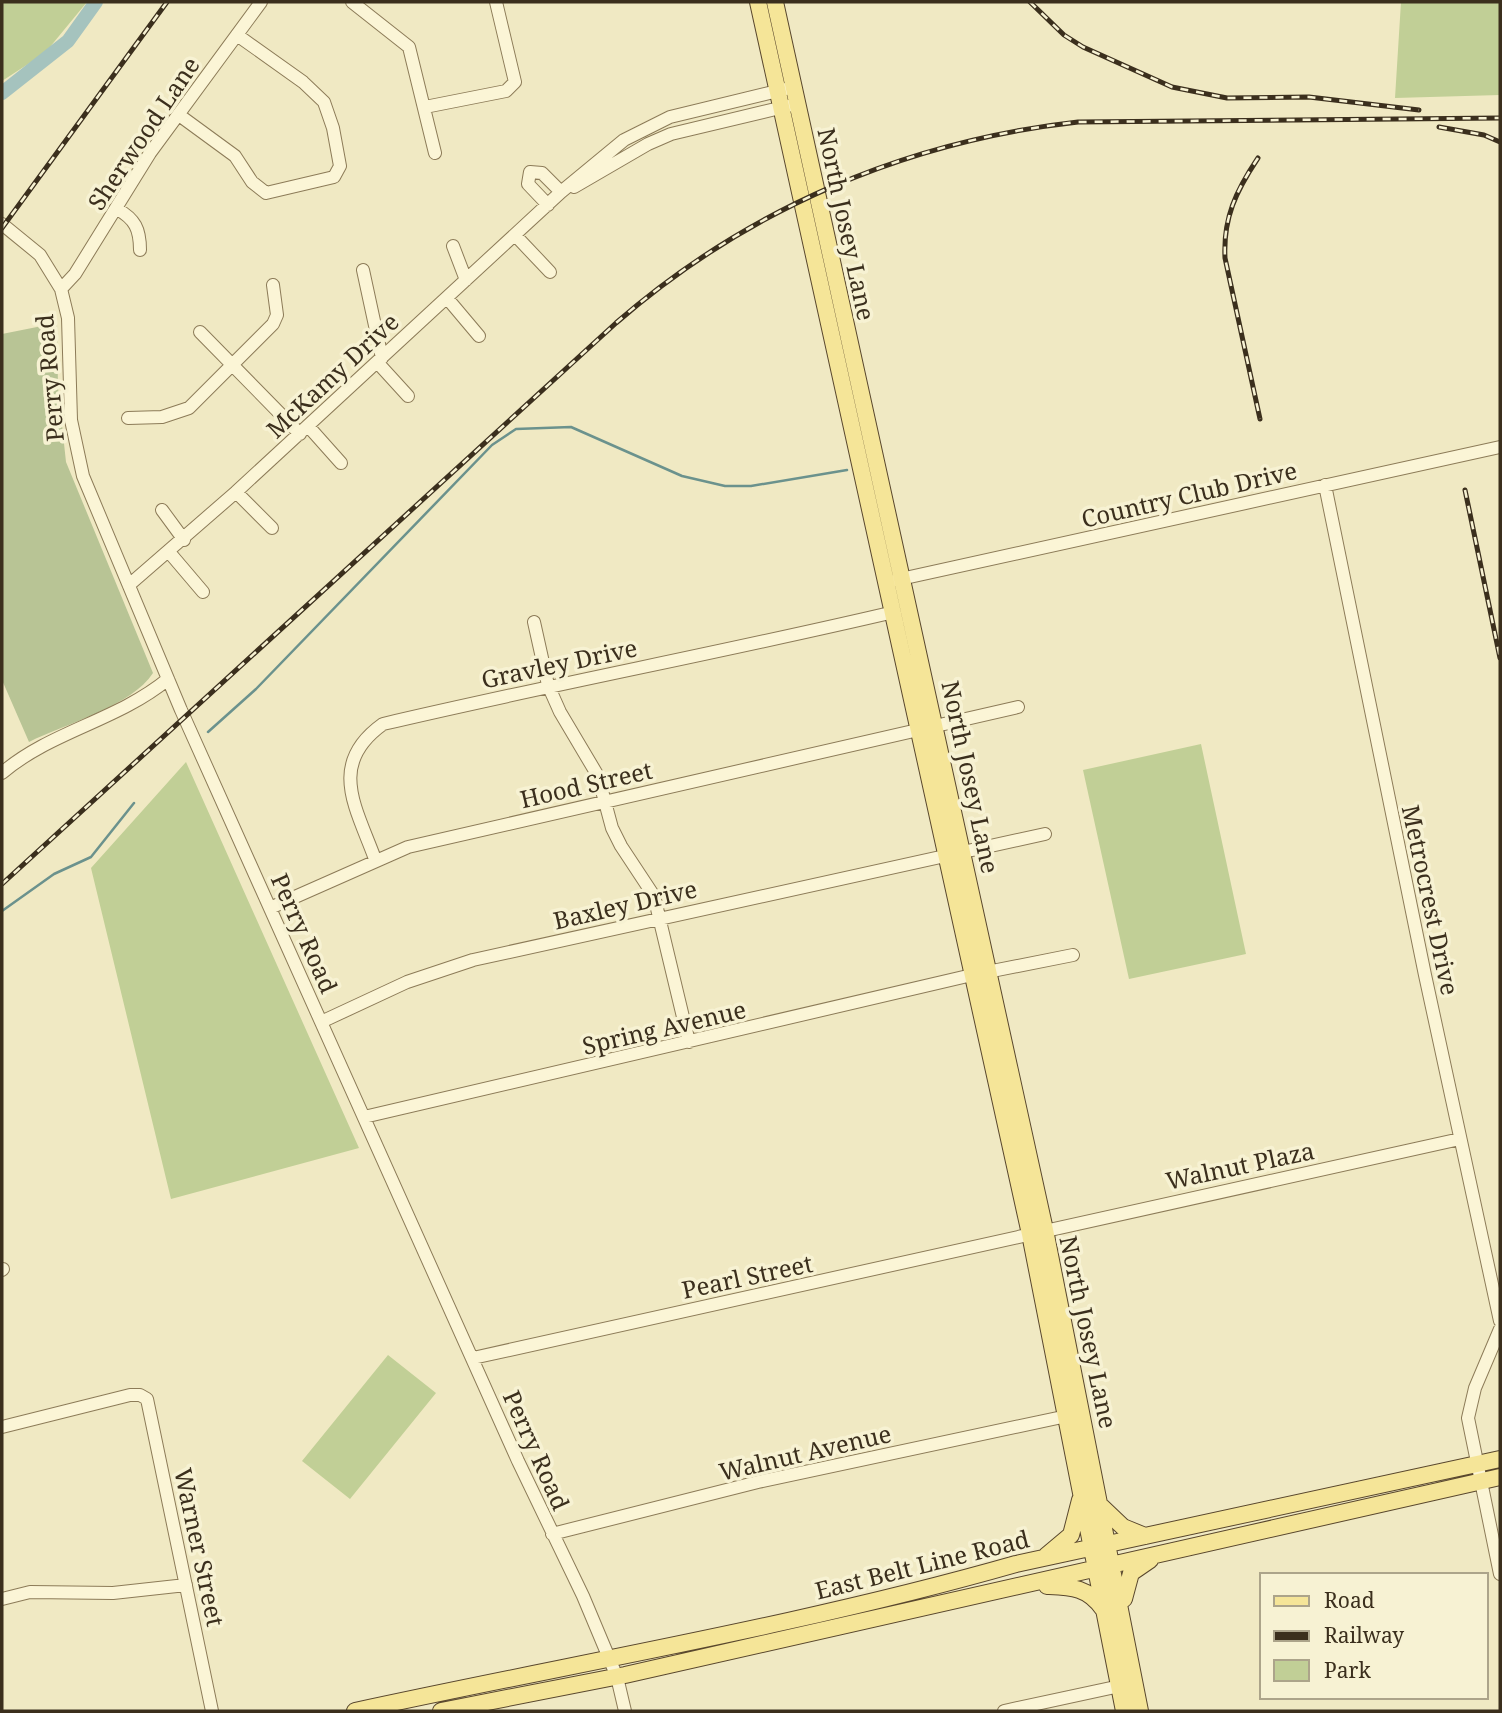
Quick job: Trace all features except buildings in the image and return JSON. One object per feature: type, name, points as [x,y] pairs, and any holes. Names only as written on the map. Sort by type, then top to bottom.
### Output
[{"type":"main road","name":"North Josey Lane","points":[[758,2],[786,88]]},
{"type":"main road","name":"North Josey Lane","points":[[775,2],[786,88],[836,364],[895,580],[929,729],[955,851],[972,975],[1037,1232],[1102,1507],[1140,1711]]},
{"type":"main road","name":"North Josey Lane","points":[[895,580],[894,611],[929,729]]},
{"type":"main road","name":"North Josey Lane","points":[[955,851],[990,971],[1081,1494],[1124,1711]]},
{"type":"main road","name":"East Belt Line Road","points":[[355,1711],[952,1583],[1044,1558],[1500,1459]]},
{"type":"main road","name":"East Belt Line Road","points":[[442,1711],[617,1677],[1500,1477]]},
{"type":"main road","points":[[1289,1525],[1304,1511],[1355,1499],[1370,1488]]},
{"type":"main road","points":[[1044,1558],[1070,1535],[1081,1494]]},
{"type":"main road","points":[[1102,1507],[1123,1527],[1145,1536]]},
{"type":"main road","points":[[1192,1546],[1213,1534],[1273,1519],[1284,1507]]},
{"type":"main road","points":[[1122,1615],[1124,1591],[1130,1574],[1160,1553]]},
{"type":"main road","points":[[1023,1585],[1075,1587],[1085,1591],[1104,1611]]},
{"type":"street","name":"Sherwood Lane","points":[[61,289],[75,274],[179,115],[261,2]]},
{"type":"street","points":[[352,2],[408,47],[435,153]]},
{"type":"street","points":[[425,107],[506,90],[515,82],[496,2]]},
{"type":"street","points":[[179,115],[235,156],[251,182],[267,193],[334,177],[340,166],[333,128],[324,102],[303,82],[237,35]]},
{"type":"street","name":"McKamy Drive","points":[[128,585],[184,540],[561,192],[624,140],[670,117],[786,88]]},
{"type":"street","name":"McKamy Drive","points":[[561,192],[586,182],[648,144],[671,134],[790,106]]},
{"type":"street","points":[[548,205],[528,184],[530,172],[542,173],[561,192]]},
{"type":"street","points":[[117,209],[132,218],[140,233],[140,250]]},
{"type":"street","name":"Perry Road","points":[[2,224],[40,255],[61,289],[68,318],[71,420],[83,476],[168,679],[270,908],[610,1658],[625,1711]]},
{"type":"street","points":[[515,235],[550,272]]},
{"type":"street","points":[[453,246],[466,280]]},
{"type":"street","points":[[363,270],[379,360],[408,396]]},
{"type":"street","points":[[128,418],[162,417],[189,408],[273,324],[276,315],[273,285]]},
{"type":"street","points":[[447,298],[479,336]]},
{"type":"street","points":[[200,332],[341,463]]},
{"type":"street","name":"Country Club Drive","points":[[895,580],[1500,447]]},
{"type":"street","name":"Metrocrest Drive","points":[[1325,485],[1500,1321]]},
{"type":"street","points":[[236,492],[272,528]]},
{"type":"street","points":[[162,510],[184,540]]},
{"type":"street","points":[[169,552],[203,592]]},
{"type":"street","name":"Gravley Drive","points":[[375,859],[349,787],[353,758],[369,734],[383,724],[548,685],[716,652],[894,611]]},
{"type":"street","points":[[534,622],[548,685],[569,730],[594,768],[621,846],[649,884],[660,918],[689,1042]]},
{"type":"street","points":[[2,772],[36,748],[146,697],[168,679]]},
{"type":"street","name":"Hood Street","points":[[270,908],[375,859],[408,847],[1018,707]]},
{"type":"street","name":"Baxley Drive","points":[[321,1022],[444,968],[955,851],[1045,834]]},
{"type":"street","name":"Spring Avenue","points":[[364,1118],[972,975],[1073,955]]},
{"type":"street","name":"Walnut Plaza","points":[[1037,1232],[1460,1139]]},
{"type":"street","name":"Pearl Street","points":[[473,1358],[1037,1232]]},
{"type":"street","points":[[1500,1329],[1471,1403],[1468,1418],[1500,1574]]},
{"type":"street","name":"Warner Street","points":[[2,1427],[140,1395],[147,1399],[212,1711]]},
{"type":"street","name":"Walnut Avenue","points":[[552,1534],[758,1482],[1067,1416]]},
{"type":"street","points":[[2,1599],[30,1592],[113,1594],[186,1585]]},
{"type":"street","points":[[1004,1711],[1120,1686]]},
{"type":"green space","points":[[2,2],[87,2],[45,53],[2,81]]},
{"type":"green space","points":[[1401,2],[1500,2],[1500,95],[1395,98]]},
{"type":"green space","points":[[57,323],[58,388],[66,462],[153,673],[143,685],[114,705],[29,742],[2,680],[2,334]]},
{"type":"green space","points":[[1201,744],[1246,954],[1129,979],[1083,770]]},
{"type":"green space","points":[[186,762],[359,1148],[171,1199],[91,868]]},
{"type":"green space","points":[[388,1355],[436,1393],[350,1499],[302,1461]]},
{"type":"waterway","points":[[2,93],[68,41],[96,2]]},
{"type":"waterway","points":[[208,732],[256,689],[492,445],[516,429],[571,427],[682,476],[725,486],[751,486],[847,470]]},
{"type":"waterway","points":[[2,911],[54,874],[91,857],[134,803]]},
{"type":"railway","points":[[2,228],[167,2]]},
{"type":"railway","points":[[1030,2],[1064,35],[1083,47],[1172,87],[1227,98],[1309,97],[1419,110]]},
{"type":"railway","points":[[2,884],[616,323],[666,282],[719,246],[774,214],[891,164],[952,145],[1014,131],[1078,122],[1500,118]]},
{"type":"railway","points":[[1439,127],[1484,135],[1500,142]]},
{"type":"railway","points":[[1258,158],[1232,205],[1226,230],[1225,258],[1260,419]]},
{"type":"railway","points":[[1465,490],[1500,658]]}]
